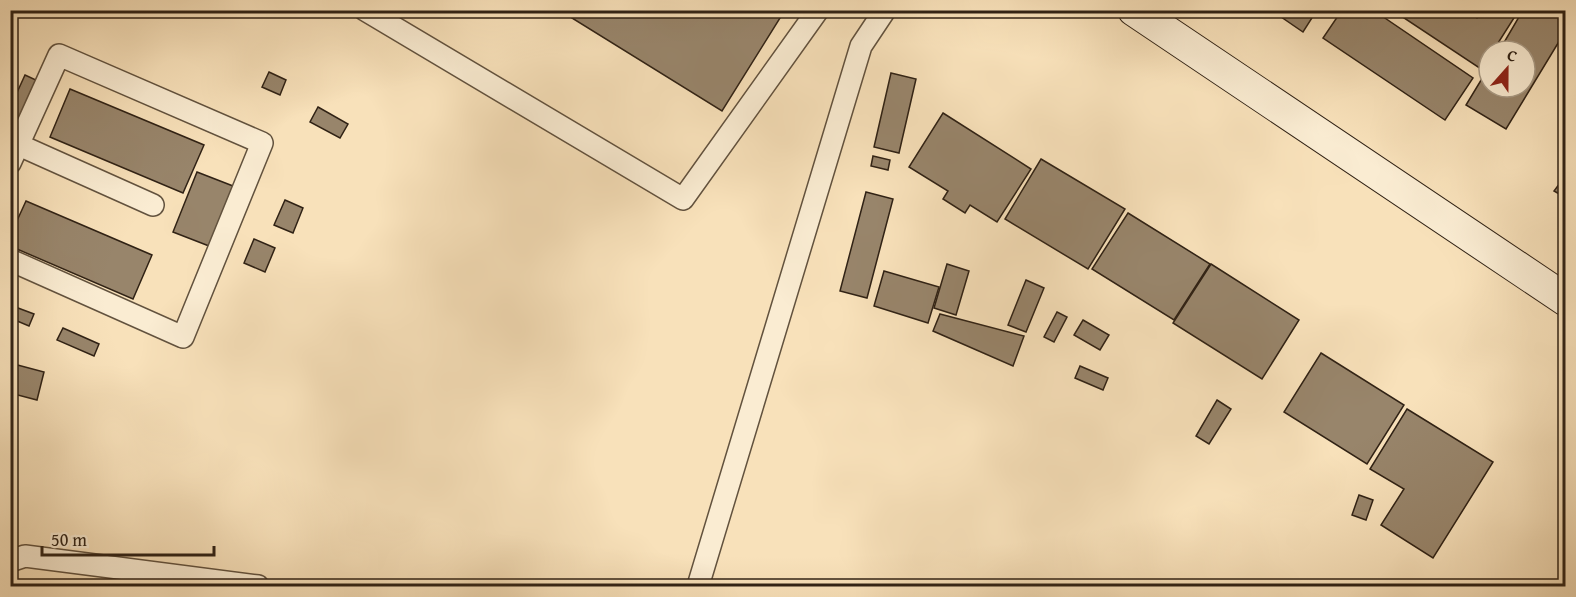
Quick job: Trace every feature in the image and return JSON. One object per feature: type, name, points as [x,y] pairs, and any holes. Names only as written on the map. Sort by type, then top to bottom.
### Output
[{"type":"main road","points":[[1134,10],[1566,300]]},
{"type":"street","points":[[365,10],[683,199],[818,10]]},
{"type":"street","points":[[698,586],[861,46],[885,10]]},
{"type":"street","points":[[10,260],[183,337],[262,143],[59,55],[13,150],[153,205]]},
{"type":"street","points":[[10,561],[25,556],[249,586]]},
{"type":"building","points":[[559,10],[785,10],[722,111]]},
{"type":"building","points":[[1271,10],[1317,10],[1303,32]]},
{"type":"building","points":[[1342,10],[1373,10],[1473,78],[1445,120],[1323,38]]},
{"type":"building","points":[[1392,10],[1465,10],[1477,18],[1482,10],[1519,10],[1501,39],[1477,39],[1477,66]]},
{"type":"building","points":[[1523,10],[1564,10],[1566,30],[1537,78],[1537,39],[1506,39]]},
{"type":"building","points":[[269,72],[286,80],[280,95],[262,87]]},
{"type":"building","points":[[891,73],[916,79],[899,153],[874,147]]},
{"type":"building","points":[[25,75],[36,80],[19,118],[10,114],[10,108]]},
{"type":"building","points":[[1477,87],[1477,99],[1524,99],[1506,129],[1466,105]]},
{"type":"building","points":[[70,89],[204,145],[183,193],[50,137]]},
{"type":"building","points":[[318,107],[348,124],[340,138],[310,122]]},
{"type":"building","points":[[943,113],[1031,169],[997,222],[970,205],[965,213],[943,199],[948,191],[909,167]]},
{"type":"building","points":[[873,156],[890,160],[888,170],[871,166]]},
{"type":"building","points":[[1041,159],[1125,209],[1088,269],[1005,219]]},
{"type":"building","points":[[197,172],[233,186],[209,246],[173,232]]},
{"type":"building","points":[[1566,175],[1566,198],[1554,191]]},
{"type":"building","points":[[866,192],[893,199],[867,298],[840,291]]},
{"type":"building","points":[[285,200],[303,208],[293,233],[274,225]]},
{"type":"building","points":[[26,201],[152,255],[133,299],[10,246],[10,236]]},
{"type":"building","points":[[1128,213],[1210,264],[1174,320],[1092,269]]},
{"type":"building","points":[[254,239],[275,248],[265,272],[244,263]]},
{"type":"building","points":[[947,264],[969,271],[956,315],[934,308]]},
{"type":"building","points":[[1211,264],[1299,320],[1262,379],[1173,323]]},
{"type":"building","points":[[884,271],[939,287],[928,323],[874,306]]},
{"type":"building","points":[[1026,280],[1044,288],[1026,332],[1008,325]]},
{"type":"building","points":[[10,305],[34,314],[29,326],[10,318]]},
{"type":"building","points":[[1057,312],[1067,317],[1054,342],[1044,337]]},
{"type":"building","points":[[940,314],[1024,336],[1013,366],[933,331]]},
{"type":"building","points":[[1083,320],[1109,335],[1100,350],[1074,335]]},
{"type":"building","points":[[63,328],[99,344],[94,356],[57,340]]},
{"type":"building","points":[[1321,353],[1404,405],[1367,464],[1284,412]]},
{"type":"building","points":[[10,363],[44,372],[37,400],[10,393]]},
{"type":"building","points":[[1080,366],[1108,378],[1103,390],[1075,378]]},
{"type":"building","points":[[1217,400],[1231,409],[1209,444],[1196,436]]},
{"type":"building","points":[[1407,409],[1493,462],[1433,558],[1381,525],[1404,489],[1370,469]]},
{"type":"building","points":[[10,475],[14,475],[14,492],[10,492]]},
{"type":"building","points":[[1359,495],[1373,500],[1366,520],[1352,515]]}]
